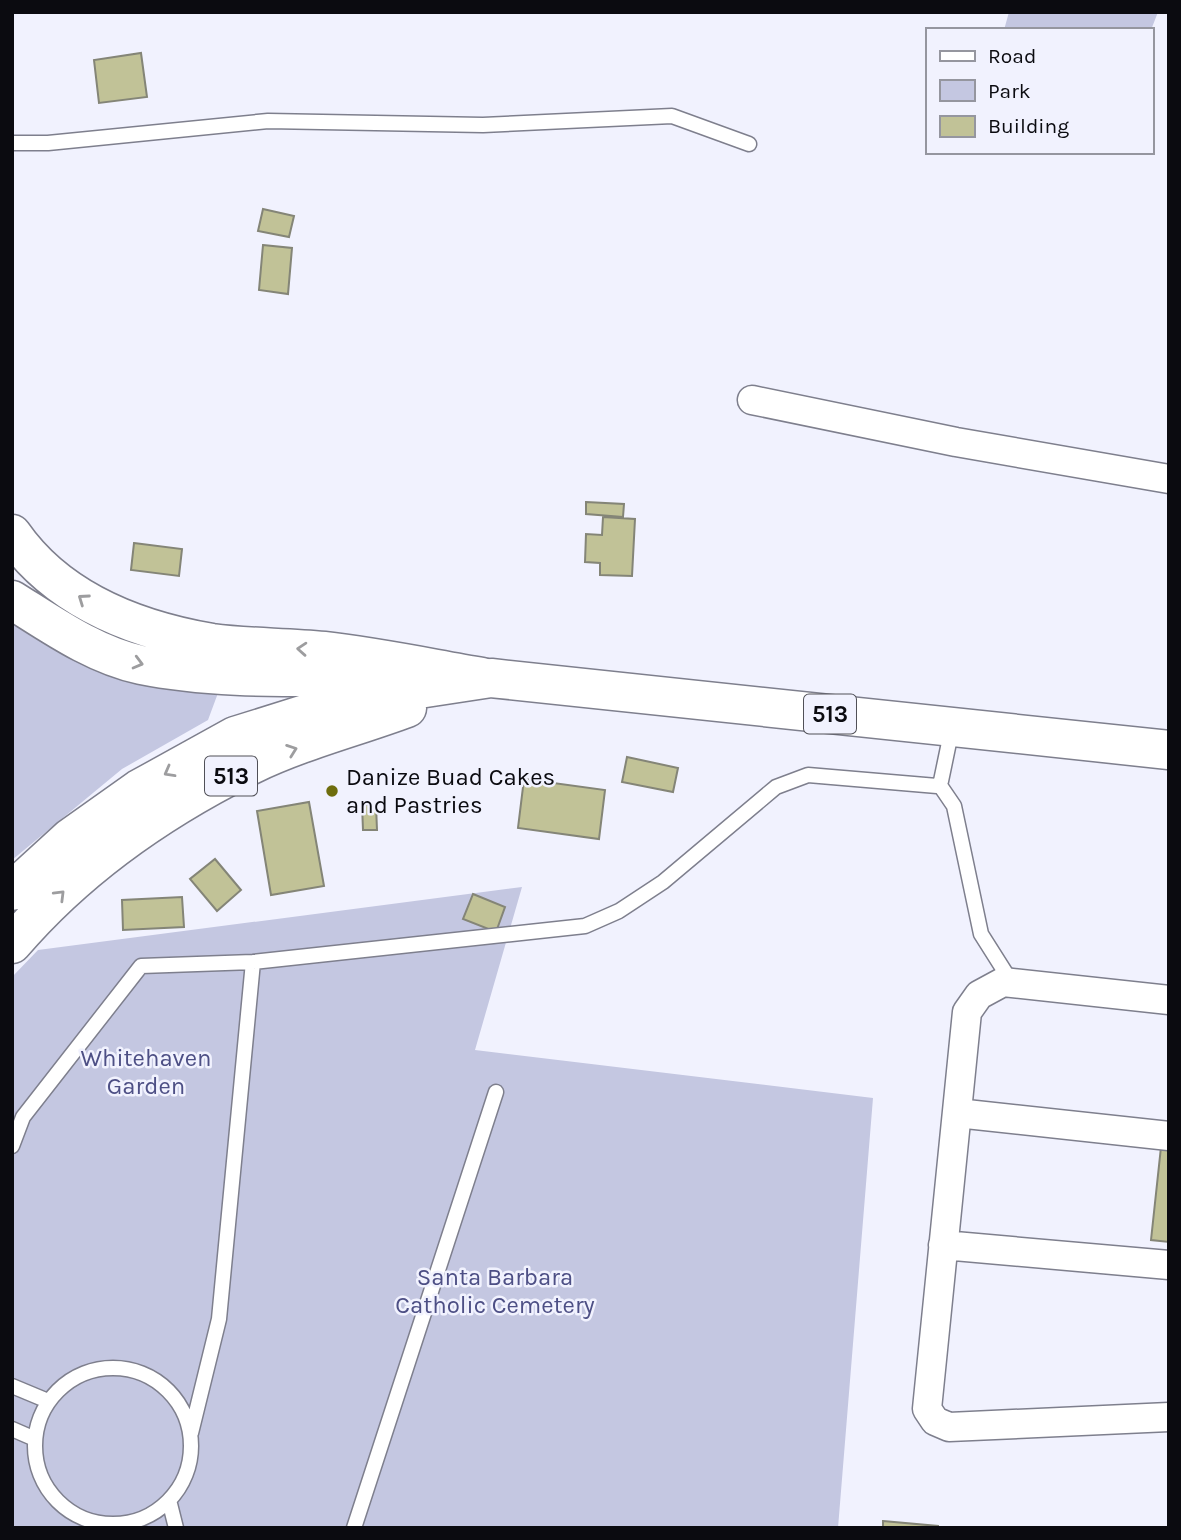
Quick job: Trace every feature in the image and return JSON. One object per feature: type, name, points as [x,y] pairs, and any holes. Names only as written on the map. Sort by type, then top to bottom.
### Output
[{"type":"main road","points":[[12,534],[26,555],[88,604],[154,630],[214,643],[324,651],[491,678]]},
{"type":"main road","points":[[12,600],[72,638],[139,665],[219,674],[491,678]]},
{"type":"main road","name":"513","points":[[12,944],[89,865],[159,816],[253,764],[491,678]]},
{"type":"main road","name":"513","points":[[12,891],[70,838],[139,789],[235,736],[353,699],[491,678],[1169,750]]},
{"type":"street","points":[[752,400],[956,442],[1169,479]]},
{"type":"street","points":[[1169,1000],[1003,982],[979,995],[967,1012],[926,1409],[935,1421],[949,1427],[1169,1417]]},
{"type":"street","points":[[957,1113],[1169,1136]]},
{"type":"street","points":[[943,1245],[1169,1265]]},
{"type":"lane","points":[[12,143],[48,143],[268,121],[483,125],[672,116],[750,144]]},
{"type":"lane","points":[[952,727],[939,784],[954,806],[981,934],[1012,983]]},
{"type":"lane","points":[[12,1146],[23,1117],[141,966],[253,962],[585,926],[619,911],[663,882],[776,787],[808,775],[914,786],[933,787],[939,784]]},
{"type":"lane","points":[[190,1435],[182,1410],[166,1388],[143,1374],[117,1368],[91,1370],[67,1382],[48,1401],[35,1439],[37,1463],[46,1485],[61,1504],[81,1517],[104,1523],[128,1523],[150,1514],[169,1500],[189,1466],[190,1435],[219,1319],[253,962]]},
{"type":"lane","points":[[354,1528],[496,1092]]},
{"type":"lane","points":[[12,1386],[48,1401]]},
{"type":"lane","points":[[12,1429],[35,1439]]},
{"type":"lane","points":[[169,1500],[176,1528]]},
{"type":"green space","points":[[1009,12],[1158,12],[1152,28],[1005,28]]},
{"type":"green space","points":[[16,622],[218,693],[208,720],[122,769],[12,860],[12,624]]},
{"type":"green space","name":"Santa Barbara Catholic Cemetery","points":[[522,887],[475,1050],[873,1098],[838,1528],[12,1528],[12,977],[38,950]]},
{"type":"building","points":[[141,53],[147,97],[99,103],[94,60]]},
{"type":"building","points":[[263,209],[294,216],[289,237],[258,231]]},
{"type":"building","points":[[263,245],[292,248],[288,294],[259,290]]},
{"type":"building","points":[[586,502],[624,504],[623,517],[586,514]]},
{"type":"building","points":[[603,517],[635,519],[632,576],[600,575],[600,563],[585,562],[586,534],[602,535]]},
{"type":"building","points":[[134,543],[182,549],[179,576],[131,570]]},
{"type":"building","points":[[627,757],[678,768],[673,792],[622,782]]},
{"type":"building","points":[[524,779],[605,790],[599,839],[518,828]]},
{"type":"building","points":[[309,802],[324,886],[271,895],[257,811]]},
{"type":"building","points":[[362,805],[376,805],[377,830],[363,830]]},
{"type":"building","points":[[215,859],[241,890],[217,911],[190,879]]},
{"type":"building","points":[[473,894],[505,907],[496,932],[463,919]]},
{"type":"building","points":[[182,897],[184,927],[123,930],[122,900]]},
{"type":"building","points":[[1161,1147],[1169,1147],[1169,1242],[1151,1240]]},
{"type":"building","points":[[883,1521],[938,1526],[938,1528],[883,1528]]},
{"type":"place","name":"Danize Buad Cakes and Pastries","points":[[332,791]]},
{"type":"park label","name":"Whitehaven Garden","points":[[146,1072]]}]
